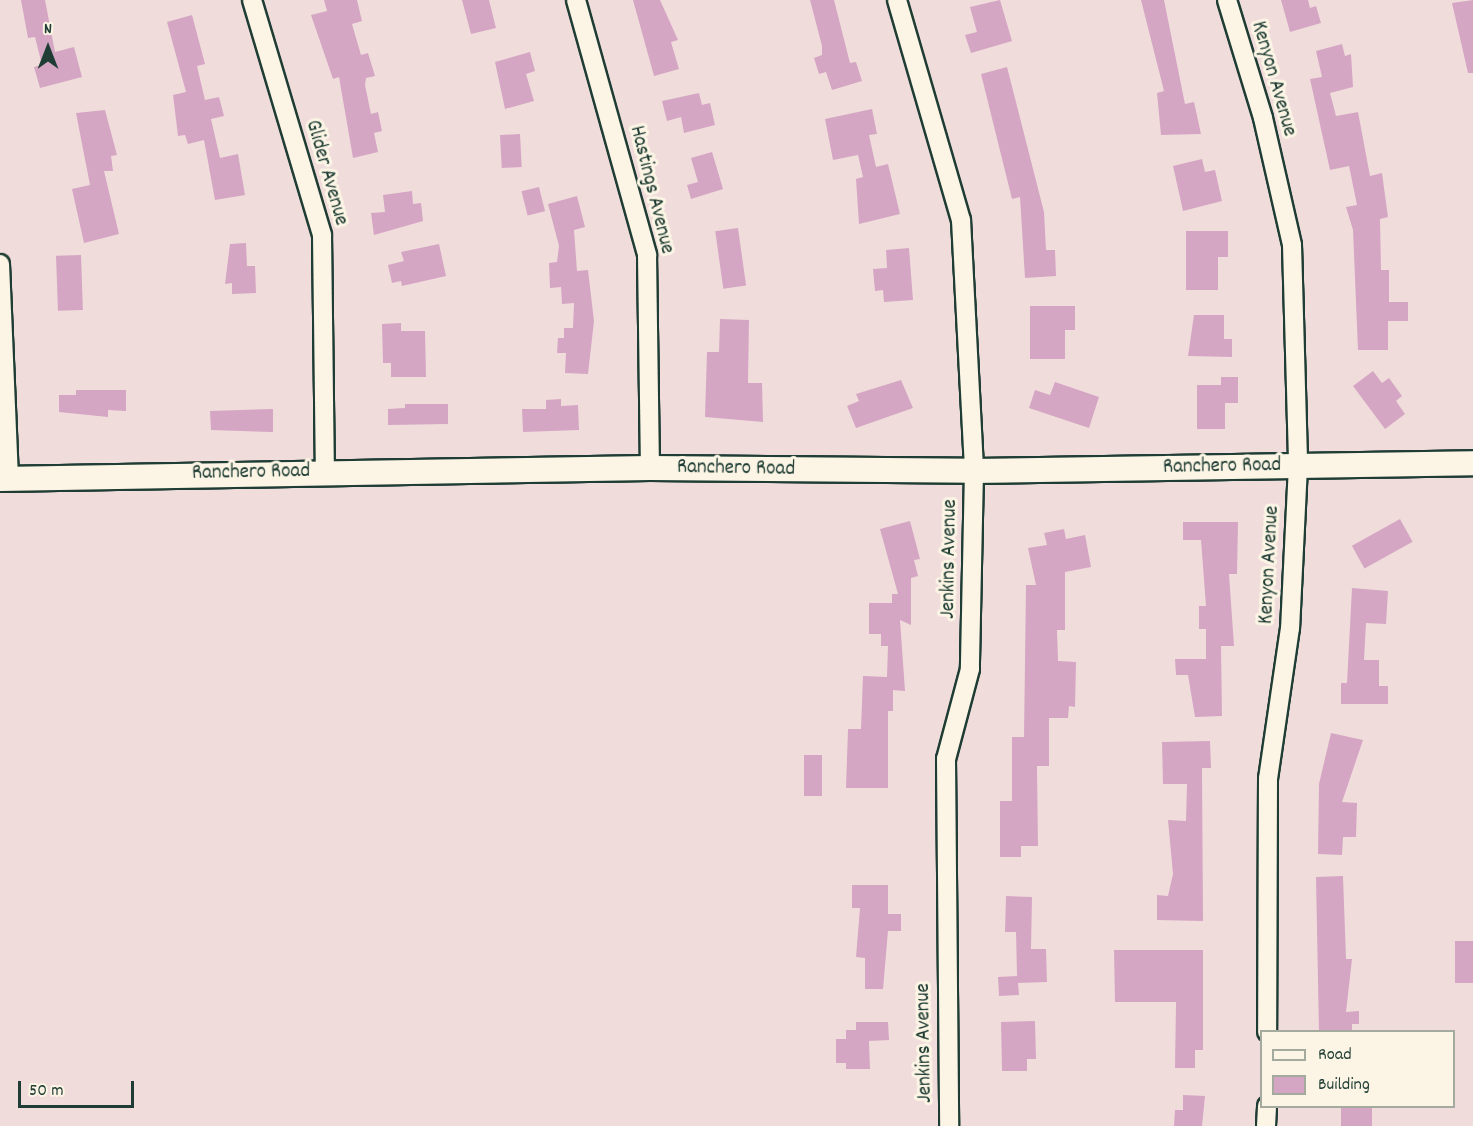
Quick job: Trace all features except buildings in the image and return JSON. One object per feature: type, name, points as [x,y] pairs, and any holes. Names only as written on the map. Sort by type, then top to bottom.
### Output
[{"type":"main road","name":"Ranchero Road","points":[[4,479],[650,468],[975,471],[1473,463]]},
{"type":"street","name":"Glider Avenue","points":[[252,0],[322,234],[325,472]]},
{"type":"street","name":"Hastings Avenue","points":[[576,0],[647,255],[650,468]]},
{"type":"street","name":"Jenkins Avenue","points":[[897,0],[962,220],[975,471],[970,669],[946,759],[949,1126]]},
{"type":"street","name":"Kenyon Avenue","points":[[1227,0],[1263,118],[1292,244],[1298,465],[1290,628],[1268,778],[1267,1030]]},
{"type":"street","points":[[0,264],[4,479]]},
{"type":"street","points":[[1266,1126],[1267,1108]]}]
